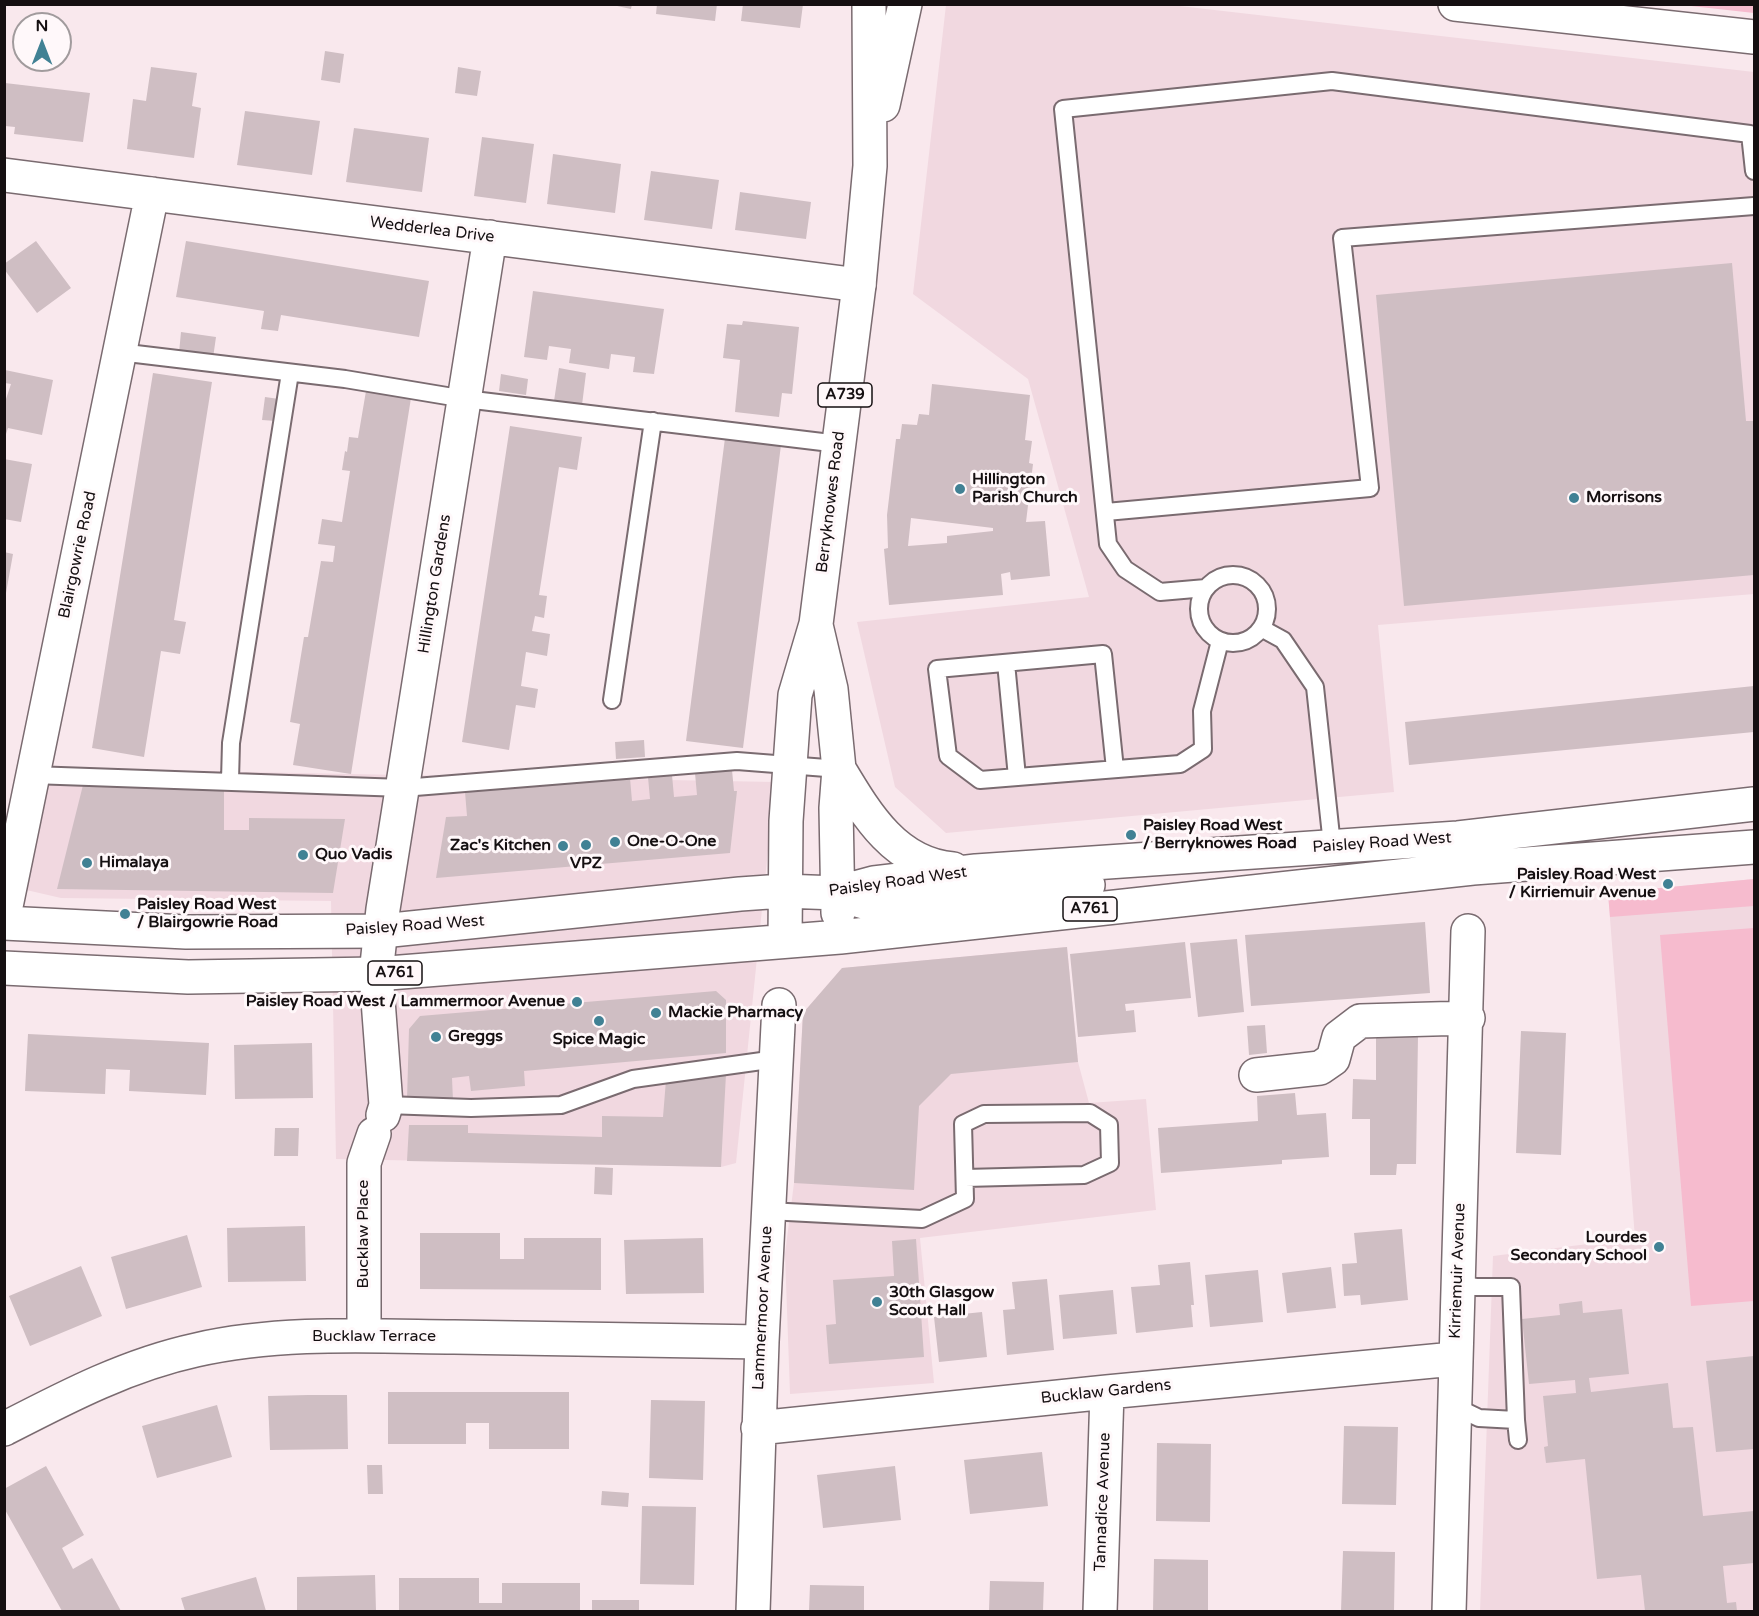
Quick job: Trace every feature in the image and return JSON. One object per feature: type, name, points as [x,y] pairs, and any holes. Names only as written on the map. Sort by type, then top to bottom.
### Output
[{"type":"street","name":"Berryknowes Road","points":[[785,941],[783,891],[795,695],[816,624],[859,285],[870,166],[869,4]]},
{"type":"street","name":"Berryknowes Road","points":[[870,166],[905,4]]},
{"type":"street","points":[[1455,4],[1637,14],[1755,37]]},
{"type":"street","name":"Wedderlea Drive","points":[[4,175],[859,285]]},
{"type":"street","name":"Blairgowrie Road","points":[[4,916],[152,194]]},
{"type":"street","name":"Hillington Gardens","points":[[382,932],[393,841],[404,788],[490,237]]},
{"type":"street","name":"Berryknowes Road","points":[[816,624],[831,689],[839,769],[836,808],[840,937]]},
{"type":"street","points":[[839,769],[858,801],[885,836],[903,852],[934,867],[976,871]]},
{"type":"street","name":"Paisley Road West","points":[[4,923],[186,932],[382,932],[783,891],[837,893],[874,883],[976,871],[1458,838],[1755,804]]},
{"type":"street","points":[[786,840],[795,863],[805,877],[837,893],[877,906],[1228,874],[1274,889]]},
{"type":"street","points":[[1332,845],[1339,883]]},
{"type":"street","name":"Paisley Road West","points":[[4,968],[188,976],[376,974],[840,937],[1482,867],[1755,847]]},
{"type":"street","name":"Bucklaw Place","points":[[364,1336],[364,1163],[381,1118],[376,974],[382,932]]},
{"type":"street","name":"Kirriemuir Avenue","points":[[1449,1611],[1454,1359],[1467,1018],[1468,932]]},
{"type":"street","name":"Lammermoor Avenue","points":[[753,1611],[758,1428],[779,1005]]},
{"type":"street","points":[[1256,1075],[1320,1068],[1333,1059],[1340,1037],[1360,1021],[1467,1018]]},
{"type":"street","name":"Bucklaw Terrace","points":[[4,1430],[76,1392],[131,1368],[196,1350],[256,1339],[364,1336],[762,1342]]},
{"type":"street","name":"Bucklaw Gardens","points":[[758,1428],[1454,1359]]},
{"type":"street","name":"Tannadice Avenue","points":[[1100,1611],[1107,1392]]},
{"type":"lane","points":[[1206,588],[1200,599],[1200,618],[1210,634],[1220,641],[1243,641],[1250,639],[1261,628],[1267,606],[1258,585],[1248,578],[1226,576],[1206,588],[1160,592],[1125,569],[1108,544],[1063,109],[1332,81],[1750,134],[1755,171]]},
{"type":"lane","points":[[1106,512],[1370,488],[1342,238],[1755,206]]},
{"type":"lane","points":[[119,352],[290,373],[465,399],[839,444]]},
{"type":"lane","points":[[230,780],[231,743],[290,373]]},
{"type":"lane","points":[[612,700],[652,422]]},
{"type":"lane","points":[[1261,628],[1283,640],[1315,687],[1332,845]]},
{"type":"lane","points":[[1115,769],[1103,654],[937,669],[948,756],[980,780],[1180,764],[1203,749],[1202,711],[1220,641]]},
{"type":"lane","points":[[1006,663],[1017,777]]},
{"type":"lane","points":[[32,775],[230,780],[404,788],[736,762],[839,769]]},
{"type":"lane","points":[[381,1118],[471,1108],[561,1105],[633,1079],[776,1059]]},
{"type":"lane","points":[[768,1211],[922,1219],[965,1199],[964,1178],[963,1124],[984,1114],[1090,1113],[1109,1125],[1110,1163],[1084,1175],[964,1178]]},
{"type":"lane","points":[[1458,1284],[1476,1287],[1511,1287],[1518,1440]]},
{"type":"lane","points":[[1454,1406],[1479,1418],[1516,1420]]},
{"type":"shaded area","points":[[946,5],[1171,5],[1754,72],[1754,594],[1378,625],[1394,792],[946,833],[895,787],[857,622],[1089,597],[1028,379],[913,294]]},
{"type":"shaded area","points":[[1682,5],[1754,5],[1754,13]]},
{"type":"shaded area","points":[[31,768],[775,782],[736,1163],[721,1167],[336,1159],[331,901],[61,898],[9,886]]},
{"type":"shaded area","name":"Lourdes Secondary School","points":[[1754,879],[1754,1611],[1480,1612],[1493,1256],[1635,1238],[1608,893]]},
{"type":"shaded area","points":[[1754,879],[1754,906],[1610,917],[1608,893]]},
{"type":"shaded area","points":[[1754,928],[1754,1301],[1691,1306],[1660,935]]},
{"type":"shaded area","points":[[1067,947],[1078,1062],[1089,1103],[1146,1099],[1156,1210],[920,1238],[934,1383],[790,1394],[785,1254],[794,1183],[803,1013],[842,968]]},
{"type":"building","points":[[608,4],[632,4],[631,9]]},
{"type":"building","points":[[657,4],[717,4],[715,21],[656,14]]},
{"type":"building","points":[[743,4],[803,4],[800,28],[741,21]]},
{"type":"building","points":[[325,51],[344,54],[340,83],[321,80]]},
{"type":"building","points":[[151,67],[197,73],[192,106],[201,108],[194,158],[127,149],[133,99],[146,101]]},
{"type":"building","points":[[458,67],[481,71],[477,96],[455,93]]},
{"type":"building","points":[[5,83],[90,93],[83,142],[14,134],[15,127],[5,126]]},
{"type":"building","points":[[245,111],[320,121],[312,175],[237,165]]},
{"type":"building","points":[[354,128],[429,138],[422,192],[346,182]]},
{"type":"building","points":[[482,137],[534,144],[526,203],[474,196]]},
{"type":"building","points":[[553,154],[621,164],[615,213],[547,204]]},
{"type":"building","points":[[651,171],[719,180],[712,229],[644,220]]},
{"type":"building","points":[[740,192],[811,202],[806,239],[735,230]]},
{"type":"building","points":[[36,241],[71,288],[37,313],[4,269],[4,264]]},
{"type":"building","points":[[186,241],[429,281],[419,337],[281,315],[278,331],[261,329],[264,311],[176,297]]},
{"type":"building","name":"Morrisons","points":[[1732,263],[1746,421],[1754,421],[1754,575],[1404,606],[1376,295]]},
{"type":"building","points":[[533,291],[664,309],[654,374],[633,372],[635,357],[611,354],[609,369],[569,363],[571,349],[549,346],[547,360],[524,357]]},
{"type":"building","points":[[743,321],[799,327],[792,394],[782,393],[779,417],[735,412],[740,360],[723,358],[727,324],[742,325]]},
{"type":"building","points":[[181,332],[216,337],[213,358],[179,353]]},
{"type":"building","points":[[559,368],[586,373],[582,405],[554,401]]},
{"type":"building","points":[[5,370],[53,380],[42,435],[8,428],[4,440],[4,405],[11,384],[5,383]]},
{"type":"building","points":[[153,373],[212,382],[174,620],[186,622],[180,654],[161,651],[144,757],[92,748]]},
{"type":"building","points":[[501,374],[528,379],[526,395],[499,391]]},
{"type":"building","name":"Hillington Parish Church","points":[[932,384],[1030,395],[1025,440],[1032,441],[1029,463],[1033,464],[1026,522],[1045,521],[1050,576],[1011,580],[1010,572],[1001,574],[1003,595],[889,605],[884,549],[888,548],[887,515],[896,439],[900,439],[902,424],[917,425],[919,414],[929,415]],"holes":[[[911,518],[993,528],[993,531],[947,536],[947,543],[908,546]]]},
{"type":"building","points":[[366,391],[411,398],[351,774],[293,765],[300,724],[290,722],[304,637],[308,637],[321,561],[333,562],[335,546],[318,544],[322,519],[342,522],[350,471],[342,470],[345,451],[347,452],[349,437],[358,438]]},
{"type":"building","points":[[265,397],[279,399],[276,421],[262,420]]},
{"type":"building","points":[[510,426],[582,437],[577,470],[559,467],[539,595],[547,596],[544,618],[535,616],[532,631],[550,634],[547,656],[526,652],[521,686],[538,689],[535,708],[516,705],[509,750],[462,742]]},
{"type":"building","points":[[725,438],[781,445],[743,748],[686,741]]},
{"type":"building","points":[[4,459],[32,464],[21,522],[4,519]]},
{"type":"building","points":[[4,552],[13,554],[6,593],[4,593]]},
{"type":"building","points":[[1754,686],[1754,732],[1409,765],[1405,722]]},
{"type":"building","points":[[644,740],[645,757],[616,759],[615,742]]},
{"type":"building","points":[[732,770],[734,791],[737,791],[730,853],[436,878],[446,817],[467,816],[465,792],[630,778],[632,801],[650,799],[648,777],[672,775],[674,797],[697,795],[695,773]]},
{"type":"building","points":[[84,781],[224,783],[224,830],[249,830],[249,818],[345,819],[333,893],[57,889]]},
{"type":"building","points":[[1425,922],[1430,993],[1251,1006],[1245,935]]},
{"type":"building","points":[[1237,939],[1244,1012],[1198,1017],[1190,943]]},
{"type":"building","points":[[1185,942],[1191,998],[1125,1004],[1126,1011],[1134,1010],[1136,1032],[1078,1037],[1070,954]]},
{"type":"building","points":[[1067,947],[1078,1062],[951,1074],[919,1106],[914,1190],[794,1183],[803,1013],[842,968]]},
{"type":"building","points":[[716,991],[726,1000],[726,1053],[524,1071],[525,1086],[471,1091],[469,1076],[452,1078],[453,1101],[407,1100],[409,1029],[420,1016]]},
{"type":"building","points":[[1265,1025],[1267,1053],[1249,1055],[1247,1026]]},
{"type":"building","points":[[1521,1031],[1566,1033],[1561,1155],[1516,1153]]},
{"type":"building","points":[[28,1034],[209,1043],[206,1095],[129,1091],[130,1070],[106,1069],[105,1094],[25,1091]]},
{"type":"building","points":[[1376,1036],[1418,1036],[1416,1164],[1397,1164],[1396,1175],[1370,1175],[1370,1119],[1352,1119],[1353,1079],[1376,1080]]},
{"type":"building","points":[[312,1043],[313,1098],[235,1099],[234,1045]]},
{"type":"building","points":[[726,1074],[721,1167],[407,1161],[409,1125],[468,1125],[468,1133],[602,1137],[602,1116],[663,1117],[666,1080]]},
{"type":"building","points":[[1295,1093],[1297,1115],[1326,1113],[1329,1157],[1282,1160],[1282,1164],[1161,1173],[1158,1128],[1258,1121],[1257,1096]]},
{"type":"building","points":[[275,1128],[299,1128],[298,1156],[274,1156]]},
{"type":"building","points":[[595,1167],[613,1168],[612,1195],[594,1194]]},
{"type":"building","points":[[305,1226],[306,1281],[228,1282],[227,1228]]},
{"type":"building","points":[[1402,1229],[1408,1300],[1361,1305],[1360,1295],[1344,1296],[1342,1264],[1357,1263],[1354,1233]]},
{"type":"building","points":[[420,1233],[500,1233],[500,1259],[524,1259],[524,1238],[601,1238],[601,1290],[420,1289]]},
{"type":"building","points":[[187,1235],[202,1287],[126,1309],[111,1257]]},
{"type":"building","points":[[703,1238],[704,1293],[626,1294],[624,1240]]},
{"type":"building","name":"30th Glasgow Scout Hall","points":[[916,1239],[924,1357],[829,1364],[826,1325],[836,1324],[833,1280],[894,1276],[892,1241]]},
{"type":"building","points":[[1190,1262],[1194,1305],[1191,1305],[1193,1327],[1136,1333],[1131,1287],[1160,1285],[1158,1265]]},
{"type":"building","points":[[81,1266],[102,1316],[30,1346],[9,1296]]},
{"type":"building","points":[[1331,1267],[1336,1308],[1287,1313],[1282,1273]]},
{"type":"building","points":[[1258,1270],[1263,1322],[1210,1327],[1205,1275]]},
{"type":"building","points":[[1047,1279],[1054,1350],[1007,1355],[1003,1310],[1015,1309],[1012,1282]]},
{"type":"building","points":[[1113,1290],[1117,1334],[1063,1339],[1059,1295]]},
{"type":"building","points":[[1582,1301],[1583,1313],[1622,1309],[1629,1374],[1589,1378],[1591,1392],[1668,1383],[1673,1428],[1693,1427],[1703,1516],[1754,1511],[1754,1563],[1723,1566],[1727,1603],[1736,1602],[1737,1611],[1645,1611],[1641,1575],[1597,1579],[1585,1459],[1546,1463],[1544,1447],[1548,1446],[1543,1396],[1576,1393],[1575,1380],[1529,1384],[1522,1319],[1560,1315],[1559,1304]]},
{"type":"building","points":[[982,1312],[987,1357],[939,1362],[934,1317]]},
{"type":"building","points":[[1754,1356],[1754,1449],[1716,1452],[1706,1361]]},
{"type":"building","points":[[388,1392],[569,1392],[569,1449],[489,1449],[489,1423],[466,1423],[466,1444],[388,1444]]},
{"type":"building","points":[[347,1395],[348,1449],[270,1450],[268,1396]]},
{"type":"building","points":[[651,1400],[705,1401],[703,1480],[649,1478]]},
{"type":"building","points":[[217,1405],[232,1457],[157,1478],[142,1426]]},
{"type":"building","points":[[1344,1426],[1398,1427],[1396,1505],[1342,1504]]},
{"type":"building","points":[[1157,1443],[1211,1444],[1210,1522],[1156,1521]]},
{"type":"building","points":[[1042,1452],[1048,1506],[970,1514],[964,1460]]},
{"type":"building","points":[[367,1465],[382,1465],[383,1494],[368,1494]]},
{"type":"building","points":[[46,1466],[84,1535],[62,1548],[73,1569],[92,1558],[121,1611],[62,1611],[4,1508],[4,1489]]},
{"type":"building","points":[[895,1466],[901,1520],[823,1528],[817,1475]]},
{"type":"building","points":[[602,1491],[629,1493],[628,1507],[601,1505]]},
{"type":"building","points":[[642,1506],[696,1507],[694,1585],[640,1584]]},
{"type":"building","points":[[1343,1551],[1395,1552],[1394,1611],[1341,1611]]},
{"type":"building","points":[[1154,1559],[1208,1560],[1208,1611],[1153,1611]]},
{"type":"building","points":[[375,1575],[376,1611],[297,1611],[297,1577]]},
{"type":"building","points":[[256,1577],[266,1611],[185,1611],[181,1598]]},
{"type":"building","points":[[399,1578],[479,1578],[479,1603],[502,1603],[502,1583],[580,1583],[580,1611],[399,1611]]},
{"type":"building","points":[[990,1581],[1044,1582],[1043,1611],[989,1611]]},
{"type":"building","points":[[810,1585],[864,1586],[864,1611],[809,1611]]},
{"type":"building","points":[[592,1600],[639,1600],[639,1611],[592,1611]]},
{"type":"place","name":"Hillington Parish Church","points":[[960,489]]},
{"type":"place","name":"Morrisons","points":[[1574,498]]},
{"type":"place","name":"Paisley Road West / Berryknowes Road","points":[[1131,835]]},
{"type":"place","name":"One-O-One","points":[[615,842]]},
{"type":"place","name":"VPZ","points":[[586,845]]},
{"type":"place","name":"Zac's Kitchen","points":[[563,846]]},
{"type":"place","name":"Quo Vadis","points":[[303,855]]},
{"type":"place","name":"Himalaya","points":[[87,863]]},
{"type":"place","name":"Paisley Road West / Kirriemuir Avenue","points":[[1668,884]]},
{"type":"place","name":"Paisley Road West / Blairgowrie Road","points":[[125,914]]},
{"type":"place","name":"Paisley Road West / Lammermoor Avenue","points":[[577,1002]]},
{"type":"place","name":"Mackie Pharmacy","points":[[656,1013]]},
{"type":"place","name":"Spice Magic","points":[[599,1021]]},
{"type":"place","name":"Greggs","points":[[436,1037]]},
{"type":"place","name":"Lourdes Secondary School","points":[[1659,1247]]},
{"type":"place","name":"30th Glasgow Scout Hall","points":[[877,1302]]}]
